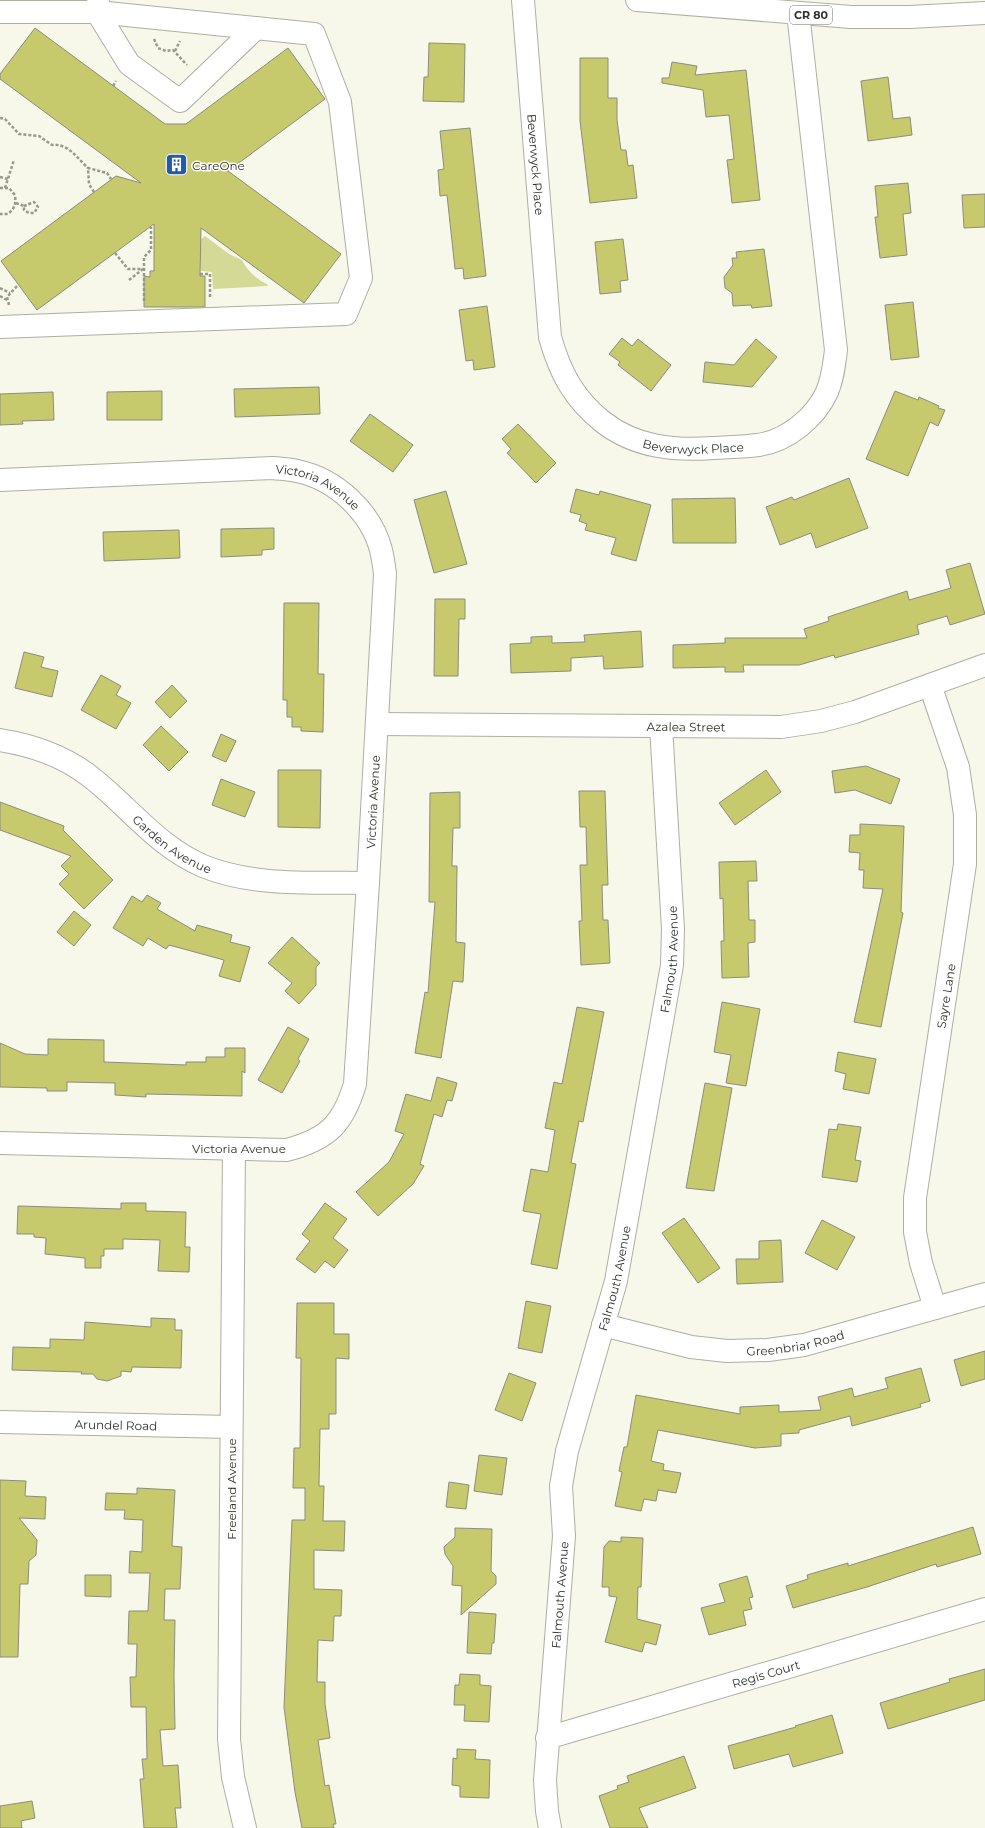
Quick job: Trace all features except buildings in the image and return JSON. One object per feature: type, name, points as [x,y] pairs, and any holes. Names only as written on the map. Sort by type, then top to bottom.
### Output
[{"type":"street","name":"Beverwyck Place","points":[[523,0],[550,337],[557,363],[570,386],[584,406],[604,423],[632,439],[660,448],[686,450],[759,445],[782,437],[800,426],[815,410],[827,392],[834,372],[836,350],[798,13]]},
{"type":"street","name":"CR 80","points":[[637,0],[728,4],[823,16],[879,17],[985,13]]},
{"type":"street","points":[[97,6],[129,64],[180,101],[256,28]]},
{"type":"street","points":[[0,12],[97,6],[256,28],[314,34],[340,102],[361,278],[346,314],[0,327]]},
{"type":"street","name":"Victoria Avenue","points":[[0,480],[273,468],[298,471],[318,478],[338,489],[357,506],[372,526],[381,549],[385,574],[355,1084],[349,1104],[339,1120],[324,1135],[308,1144],[288,1150],[0,1143]]},
{"type":"street","name":"Azalea Street","points":[[377,724],[781,727],[821,721],[855,712],[985,665]]},
{"type":"street","name":"Sayre Lane","points":[[930,685],[958,767],[965,815],[964,882],[915,1198],[915,1232],[921,1263],[935,1308]]},
{"type":"street","name":"Falmouth Avenue","points":[[550,1828],[547,1811],[545,1780],[547,1738],[564,1536],[561,1486],[567,1450],[616,1281],[672,965],[673,929],[661,726]]},
{"type":"street","name":"Garden Avenue","points":[[0,740],[33,747],[64,760],[91,777],[151,833],[176,851],[203,866],[235,876],[262,880],[368,883]]},
{"type":"street","name":"Freeland Avenue","points":[[234,1149],[229,1739],[233,1777],[245,1828]]},
{"type":"street","name":"Greenbriar Road","points":[[603,1325],[691,1347],[727,1351],[768,1350],[804,1344],[985,1294]]},
{"type":"street","name":"Arundel Road","points":[[0,1422],[231,1427]]},
{"type":"street","name":"Regis Court","points":[[547,1738],[985,1609]]},
{"type":"path","points":[[153,35],[154,42],[158,48],[166,51],[173,50],[186,63],[189,69]]},
{"type":"path","points":[[0,118],[5,119],[19,134],[39,136],[52,145],[59,144],[65,146],[88,168],[107,173],[111,179]]},
{"type":"path","points":[[5,188],[14,160]]},
{"type":"path","points":[[88,168],[90,184],[94,192]]},
{"type":"path","points":[[0,177],[8,179]]},
{"type":"path","points":[[0,188],[9,188],[16,194],[16,204],[14,209],[8,214],[0,214]]},
{"type":"path","points":[[16,204],[24,206],[34,202],[38,207],[34,213],[29,214],[24,210],[24,206]]},
{"type":"path","points":[[144,309],[144,257],[151,250],[151,226]]},
{"type":"path","points":[[116,253],[128,269],[144,269]]},
{"type":"path","points":[[129,280],[144,269]]},
{"type":"path","points":[[200,274],[210,274],[210,302]]},
{"type":"path","points":[[10,307],[7,297],[18,285]]},
{"type":"path","points":[[0,288],[10,293]]},
{"type":"path","points":[[0,296],[8,300]]},
{"type":"green space","points":[[205,236],[229,254],[242,260],[253,274],[268,286],[213,289],[212,272],[201,271],[199,241]]},
{"type":"place","name":"CareOne","points":[[176,165]]}]
